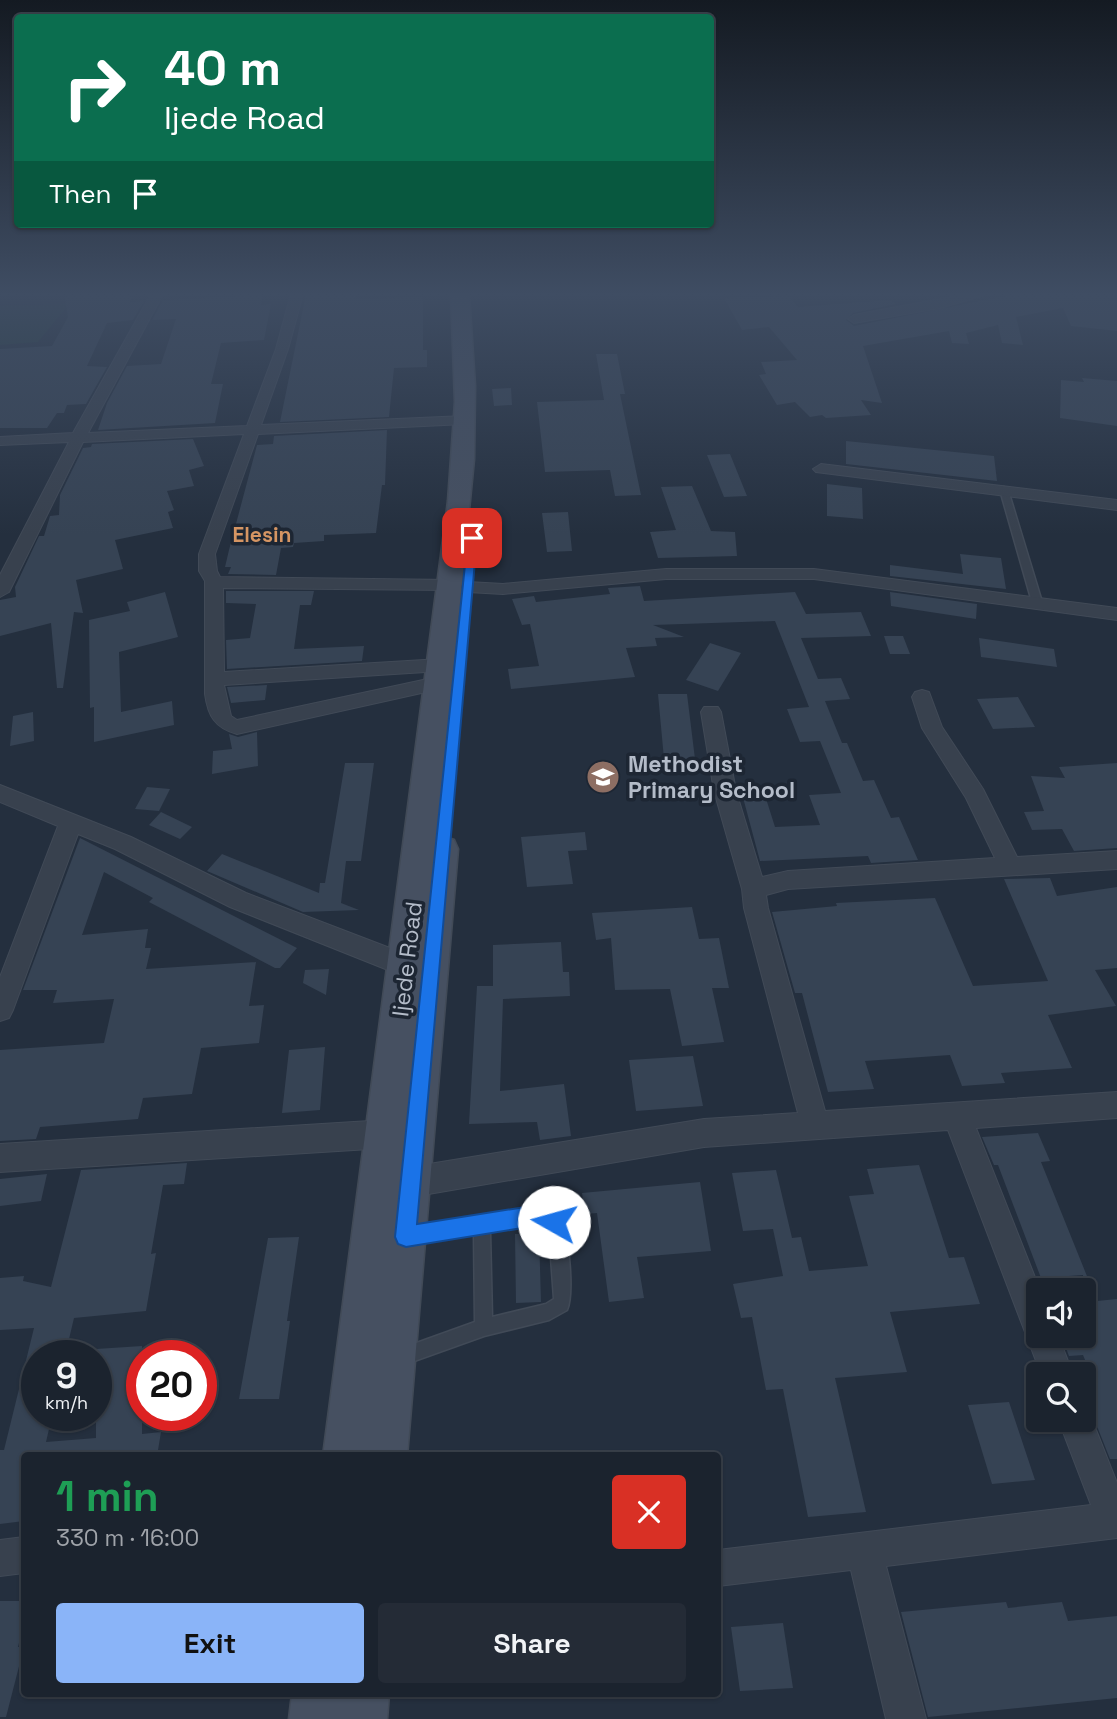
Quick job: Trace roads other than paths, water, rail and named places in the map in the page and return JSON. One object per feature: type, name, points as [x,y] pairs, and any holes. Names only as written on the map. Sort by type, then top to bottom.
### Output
[{"type":"main road","name":"Ijede Road","points":[[382,1452],[406,1237],[456,686],[465,420],[472,374]]},
{"type":"main road","name":"Ijede Road","points":[[348,1452],[439,674],[460,586],[480,417],[473,374]]},
{"type":"main road","points":[[318,1719],[321,1697]]},
{"type":"main road","points":[[358,1719],[360,1697]]},
{"type":"street","points":[[0,592],[113,374]]},
{"type":"street","points":[[272,374],[207,554],[208,570],[214,581],[214,678],[222,720],[228,726],[237,727],[439,674]]},
{"type":"street","points":[[0,441],[465,420]]},
{"type":"street","points":[[821,469],[1117,505]]},
{"type":"street","points":[[214,581],[226,584],[460,586],[503,589],[666,574],[786,574],[854,578],[1117,614]]},
{"type":"street","points":[[214,678],[439,674]]},
{"type":"street","points":[[922,697],[932,728],[975,795],[1012,867]]},
{"type":"street","points":[[711,712],[725,791],[754,889],[756,908],[815,1125]]},
{"type":"street","points":[[0,793],[123,843],[237,900],[407,966]]},
{"type":"street","points":[[0,1010],[71,821]]},
{"type":"street","points":[[754,889],[788,880],[1117,860]]},
{"type":"street","points":[[411,1182],[704,1133],[1117,1105]]},
{"type":"street","points":[[957,1116],[1026,1293]]},
{"type":"street","points":[[0,1158],[386,1134]]},
{"type":"street","points":[[721,1568],[1116,1520],[1080,1432]]},
{"type":"street","points":[[864,1549],[906,1719]]},
{"type":"street","points":[[0,1558],[21,1555]]},
{"type":"lane","points":[[1004,490],[1037,602]]},
{"type":"lane","points":[[393,1360],[484,1327],[549,1312],[561,1304],[563,1294],[557,1230],[554,1222],[544,1214],[406,1237]]},
{"type":"lane","points":[[482,1223],[484,1327]]},
{"type":"place","name":"Methodist Primary School","points":[[603,777]]},
{"type":"district","name":"Elesin","points":[[262,535]]}]
